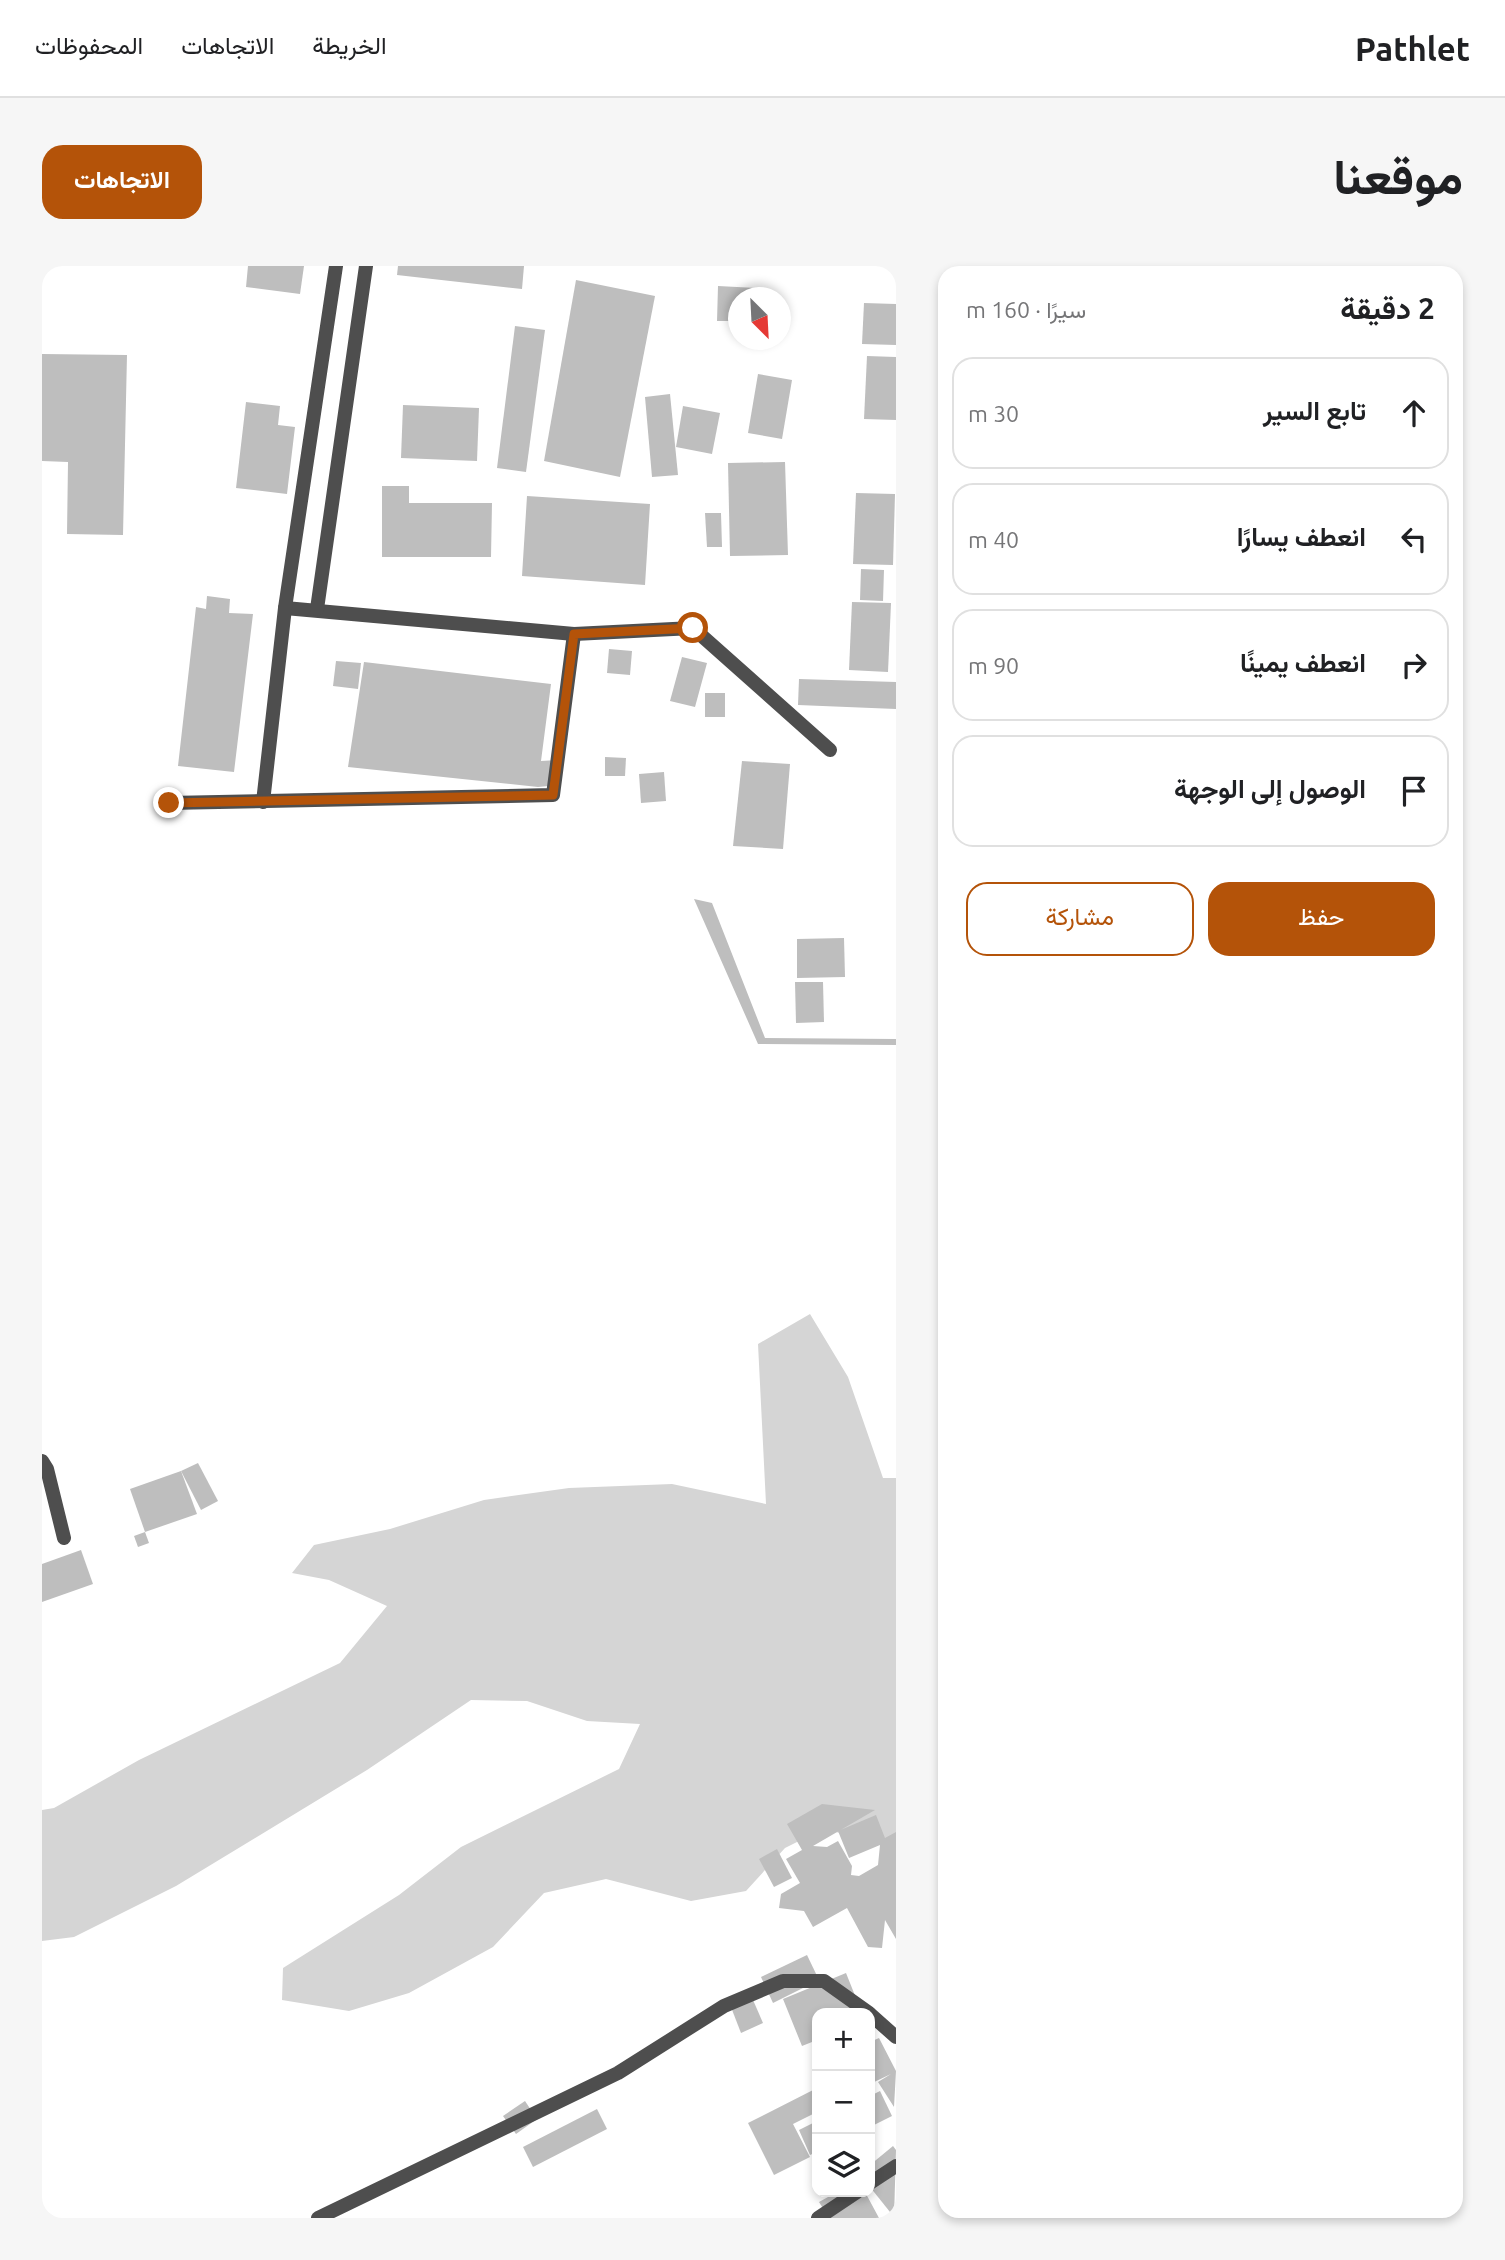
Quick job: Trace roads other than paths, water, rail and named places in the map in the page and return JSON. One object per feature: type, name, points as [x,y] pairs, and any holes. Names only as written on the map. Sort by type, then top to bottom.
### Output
[{"type":"street","points":[[263,802],[285,608],[336,266]]},
{"type":"street","points":[[317,609],[366,266]]},
{"type":"street","points":[[285,608],[574,634],[693,628],[830,750]]},
{"type":"street","points":[[169,803],[553,795],[574,634]]},
{"type":"street","points":[[42,1461],[47,1469],[64,1538]]},
{"type":"street","points":[[318,2218],[618,2073],[724,2006],[783,1981],[824,1981],[861,2008]]},
{"type":"street","points":[[875,2019],[896,2037]]},
{"type":"street","points":[[875,2180],[896,2166]]},
{"type":"street","points":[[818,2218],[850,2197]]}]
